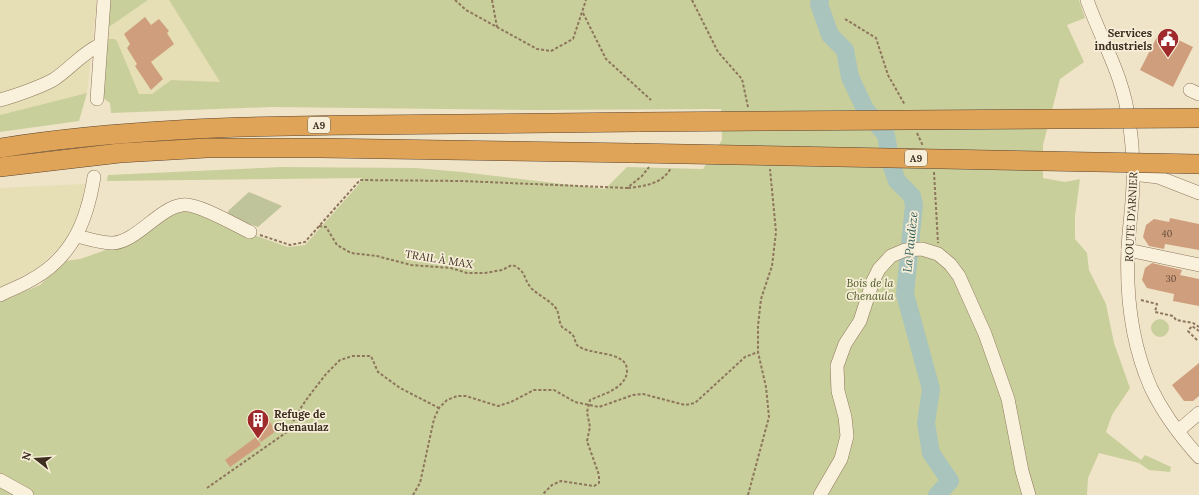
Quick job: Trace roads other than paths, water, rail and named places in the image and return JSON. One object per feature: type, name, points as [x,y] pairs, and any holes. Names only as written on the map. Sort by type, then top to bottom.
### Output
[{"type":"highway","name":"A9","points":[[0,148],[99,136],[201,128],[314,125],[1199,118]]},
{"type":"highway","name":"A9","points":[[0,167],[120,153],[207,148],[352,148],[1199,164]]},
{"type":"street","points":[[97,99],[104,0]]},
{"type":"street","name":"ROUTE D'ARNIER","points":[[1087,0],[1095,23],[1110,54],[1121,83],[1129,122],[1133,174],[1128,250],[1129,297],[1134,332],[1151,388],[1178,431],[1199,457]]},
{"type":"street","points":[[0,100],[52,80],[72,67],[94,47],[100,45]]},
{"type":"street","points":[[1133,174],[1158,177],[1199,193]]},
{"type":"street","points":[[0,295],[31,280],[47,269],[67,250],[76,236],[88,208],[94,177]]},
{"type":"street","points":[[76,236],[112,244],[125,240],[170,209],[182,204],[196,206],[250,232]]},
{"type":"street","points":[[820,495],[841,459],[847,436],[845,417],[838,391],[837,366],[845,344],[860,321],[873,281],[879,269],[891,256],[905,250],[922,249],[938,254],[950,264],[959,276],[985,334],[1008,399],[1022,471],[1029,495]]},
{"type":"street","points":[[1128,250],[1199,265]]},
{"type":"street","points":[[1178,431],[1199,413]]},
{"type":"street","points":[[0,480],[27,495]]},
{"type":"waterway","name":"La Paudèze","points":[[820,0],[819,4],[830,35],[845,50],[850,77],[865,109],[886,135],[891,164],[897,181],[912,196],[914,205],[905,294],[931,389],[926,423],[931,453],[950,481],[937,495]]},
{"type":"place","name":"Services industriels","points":[[1168,58]]},
{"type":"place","name":"Refuge de Chenaulaz","points":[[258,440]]},
{"type":"park label","name":"Bois de la Chenaula","points":[[870,289]]}]
